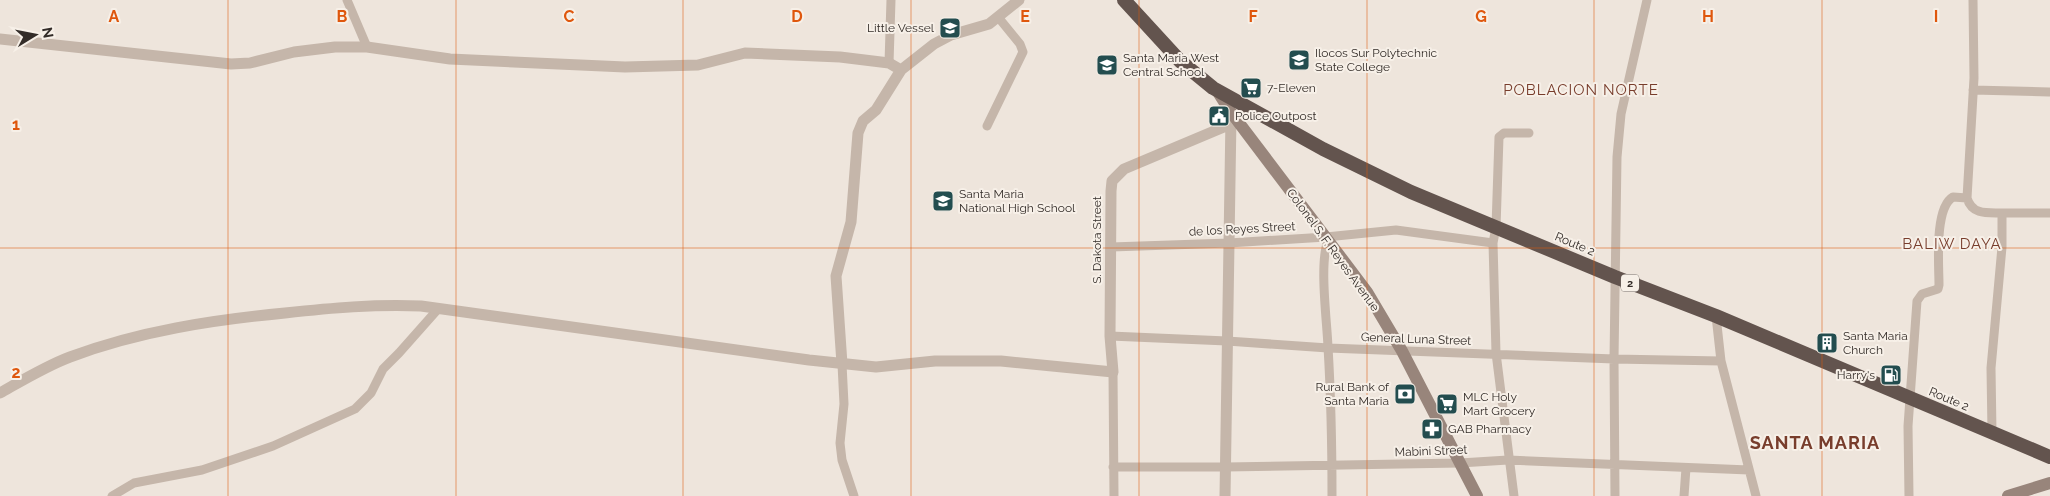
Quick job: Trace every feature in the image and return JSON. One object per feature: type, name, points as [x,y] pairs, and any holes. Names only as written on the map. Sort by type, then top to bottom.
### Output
[{"type":"highway","name":"Route 2","points":[[1124,0],[1180,60],[1218,92],[1323,149],[1411,192],[1615,277],[1716,316],[2050,457]]},
{"type":"main road","name":"Colonel S. F. Reyes Avenue","points":[[1218,92],[1230,111],[1367,292],[1402,351],[1477,496]]},
{"type":"main road","points":[[2008,496],[2050,483]]},
{"type":"street","points":[[347,0],[367,48]]},
{"type":"street","points":[[889,64],[891,0]]},
{"type":"street","points":[[854,496],[842,460],[840,443],[844,404],[839,363],[836,276],[850,222],[858,133],[863,121],[876,110],[901,70],[934,44],[951,35],[989,24],[1019,0]]},
{"type":"street","points":[[1615,496],[1614,359],[1617,157],[1621,114],[1647,0]]},
{"type":"street","points":[[1974,0],[1973,90],[1967,198],[1970,206],[1980,212],[2050,213]]},
{"type":"street","points":[[988,126],[1023,52],[1020,44],[998,17]]},
{"type":"street","points":[[0,39],[231,64],[250,63],[313,49],[367,48],[450,60],[624,67],[698,65],[746,53],[840,57],[889,64],[901,70]]},
{"type":"street","points":[[1973,90],[2049,92]]},
{"type":"street","points":[[1225,496],[1230,243],[1230,111]]},
{"type":"street","name":"S. Dakota Street","points":[[1112,372],[1110,336],[1112,181],[1124,169],[1231,124]]},
{"type":"street","points":[[1514,496],[1496,353],[1493,243],[1496,227],[1499,137],[1504,133],[1529,133]]},
{"type":"street","points":[[1909,496],[1907,454],[1909,398],[1917,301],[1922,294],[1938,289],[1942,214],[1949,199],[1953,197],[1967,198]]},
{"type":"street","points":[[1992,433],[1991,368],[2002,247],[2002,213]]},
{"type":"street","name":"de los Reyes Street","points":[[1111,247],[1327,239],[1396,230],[1493,243]]},
{"type":"street","points":[[1327,239],[1324,265],[1332,496]]},
{"type":"street","points":[[0,393],[42,369],[71,357],[177,327],[258,316],[386,304],[438,309],[809,360],[876,367],[935,361],[1001,361],[1112,372],[1114,496]]},
{"type":"street","points":[[112,496],[134,483],[202,470],[273,446],[354,410],[371,393],[383,369],[438,309]]},
{"type":"street","points":[[1716,316],[1720,361],[1756,496]]},
{"type":"street","name":"General Luna Street","points":[[1110,336],[1328,348],[1614,359],[1720,361]]},
{"type":"street","name":"Mabini Street","points":[[1113,467],[1460,463],[1508,460],[1749,470]]},
{"type":"street","points":[[1684,496],[1686,468]]},
{"type":"place","name":"Little Vessel","points":[[950,28]]},
{"type":"place","name":"Ilocos Sur Polytechnic State College","points":[[1299,60]]},
{"type":"place","name":"Santa Maria West Central School","points":[[1107,65]]},
{"type":"place","name":"7-Eleven","points":[[1251,88]]},
{"type":"place","name":"Police Outpost","points":[[1219,116]]},
{"type":"place","name":"Santa Maria National High School","points":[[943,201]]},
{"type":"place","name":"Santa Maria Church","points":[[1827,343]]},
{"type":"place","name":"Harry's","points":[[1891,375]]},
{"type":"place","name":"Rural Bank of Santa Maria","points":[[1405,394]]},
{"type":"place","name":"MLC Holy Mart Grocery","points":[[1447,404]]},
{"type":"place","name":"GAB Pharmacy","points":[[1432,429]]},
{"type":"district","name":"POBLACION NORTE","points":[[1581,90]]},
{"type":"district","name":"BALIW DAYA","points":[[1952,244]]},
{"type":"district","name":"SANTA MARIA","points":[[1815,442]]}]
